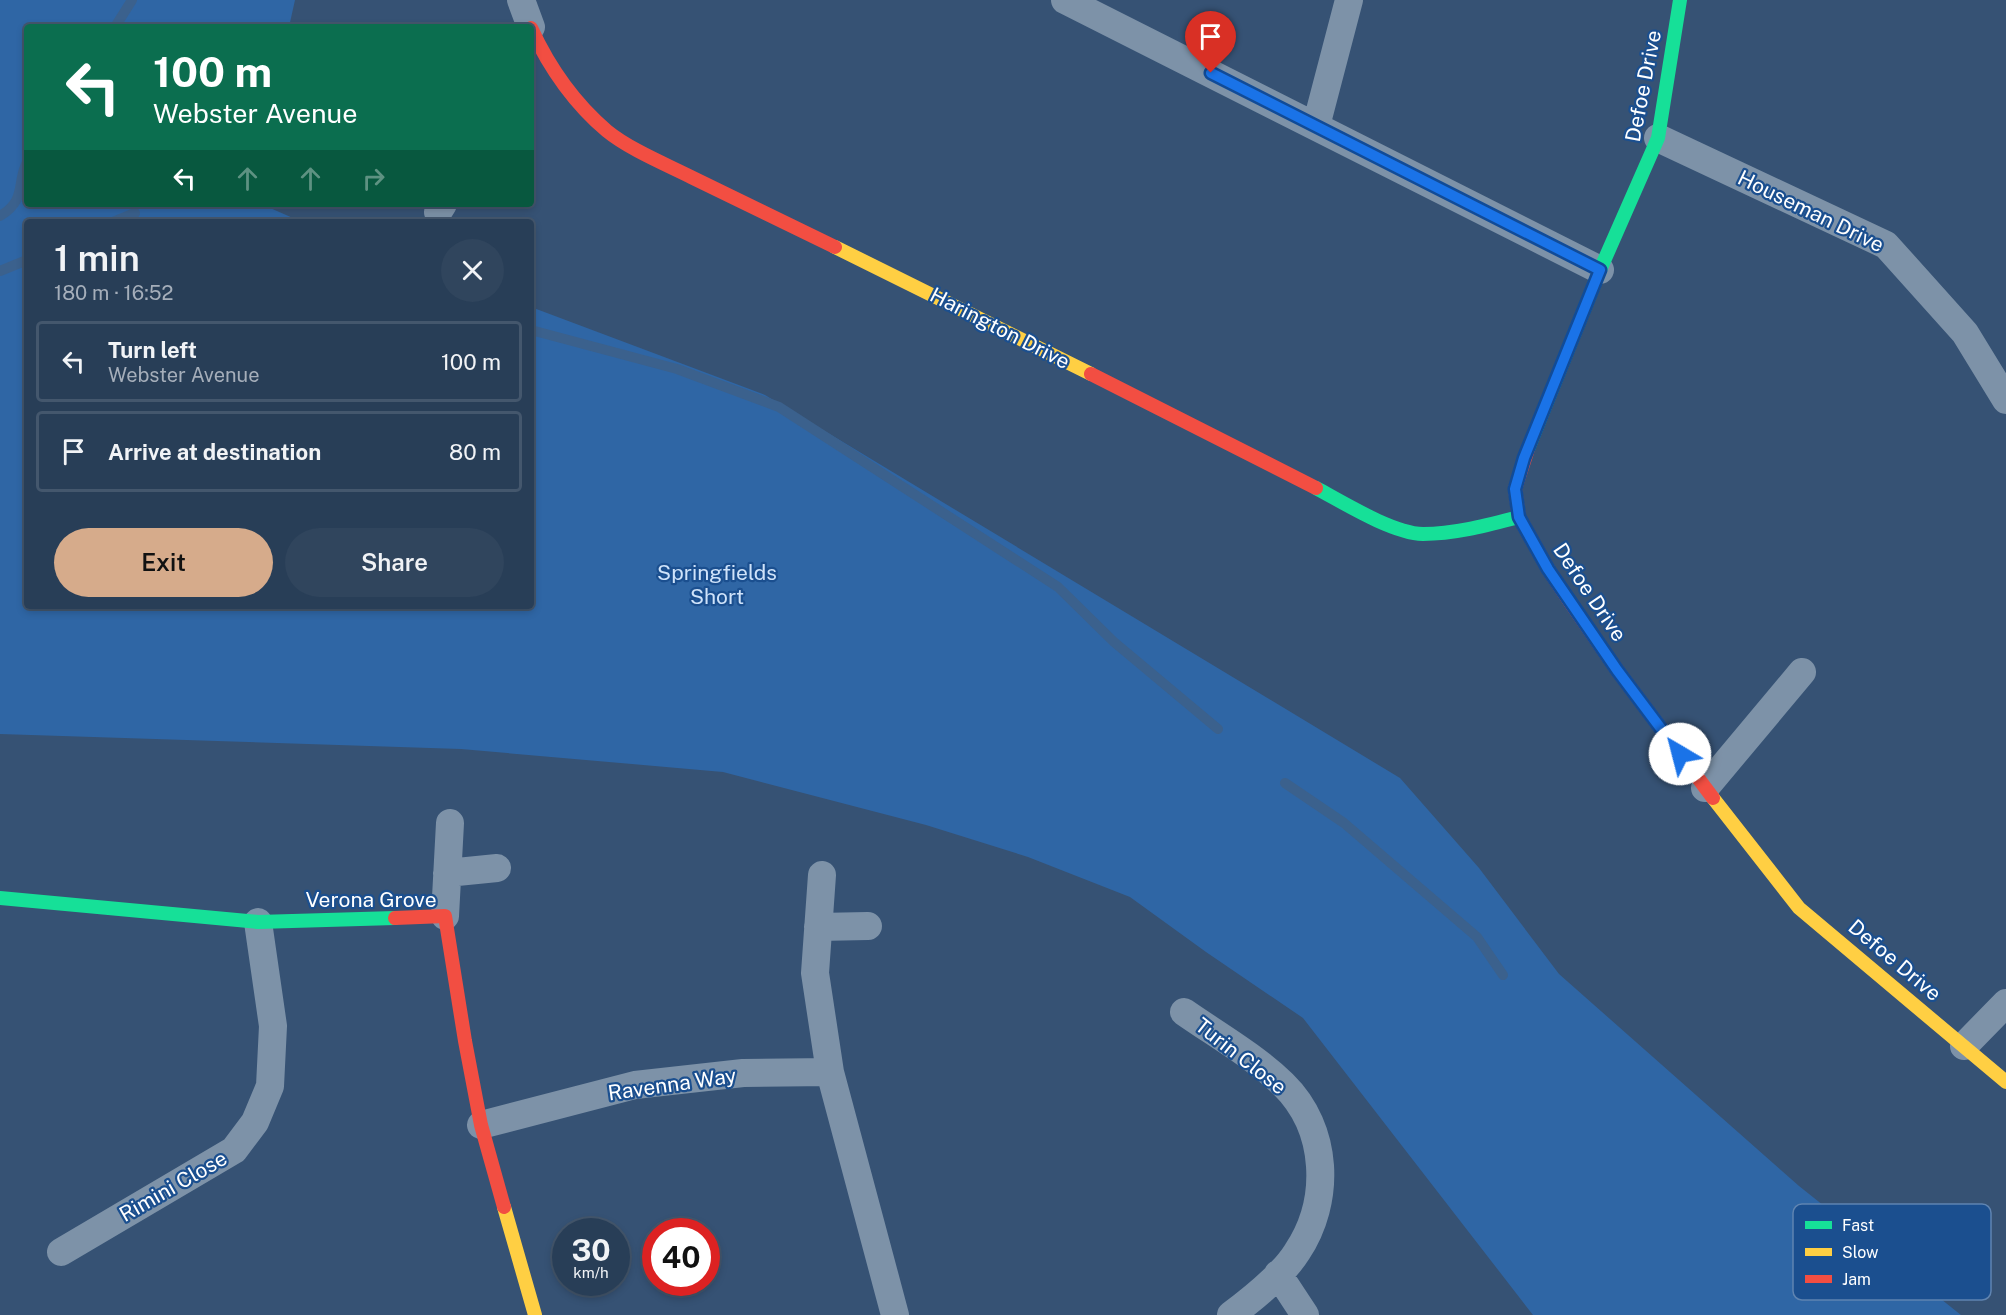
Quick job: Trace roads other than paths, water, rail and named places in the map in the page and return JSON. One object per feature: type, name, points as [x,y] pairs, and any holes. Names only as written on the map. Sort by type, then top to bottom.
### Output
[{"type":"street","name":"Harington Drive","points":[[521,0],[528,24]]},
{"type":"street","points":[[1065,0],[1600,270]]},
{"type":"street","points":[[1316,126],[1349,0]]},
{"type":"street","name":"Defoe Drive","points":[[1680,0],[1658,138],[1600,270],[1524,458],[1515,489],[1519,517],[1548,569],[1617,670],[1799,908],[2006,1082]]},
{"type":"street","name":"Harington Drive","points":[[534,40],[570,93],[609,132],[659,161],[993,324],[1390,526],[1420,534],[1466,530],[1519,517]]},
{"type":"street","name":"Houseman Drive","points":[[1658,138],[1886,245],[1965,333],[2002,382]]},
{"type":"street","points":[[1705,788],[1802,672]]},
{"type":"street","points":[[445,916],[450,823]]},
{"type":"street","points":[[447,873],[497,868]]},
{"type":"street","points":[[822,875],[815,973],[830,1072],[895,1315]]},
{"type":"street","name":"Verona Grove","points":[[0,897],[258,922],[445,916],[481,1125],[536,1315]]},
{"type":"street","name":"Rimini Close","points":[[61,1252],[234,1150],[255,1122],[270,1086],[273,1026],[258,922]]},
{"type":"street","points":[[818,927],[868,926]]},
{"type":"street","points":[[1964,1046],[2006,1003]]},
{"type":"street","name":"Turin Close","points":[[1184,1012],[1283,1084],[1308,1119],[1316,1140],[1320,1161],[1321,1183],[1318,1204],[1310,1230],[1296,1254],[1278,1274],[1231,1315]]},
{"type":"street","name":"Ravenna Way","points":[[481,1125],[635,1085],[743,1073],[830,1072]]},
{"type":"street","points":[[1278,1274],[1305,1315]]},
{"type":"waterway","points":[[117,24],[132,0]]},
{"type":"waterway","points":[[0,216],[14,204],[18,197],[24,170]]},
{"type":"waterway","points":[[120,219],[135,213]]},
{"type":"waterway","points":[[0,271],[24,261]]},
{"type":"waterway","points":[[534,331],[677,369],[779,407],[1058,587],[1114,642],[1218,729]]},
{"type":"waterway","points":[[1285,783],[1344,823],[1477,937],[1503,975]]},
{"type":"park label","name":"Springfields Short","points":[[717,584]]}]
